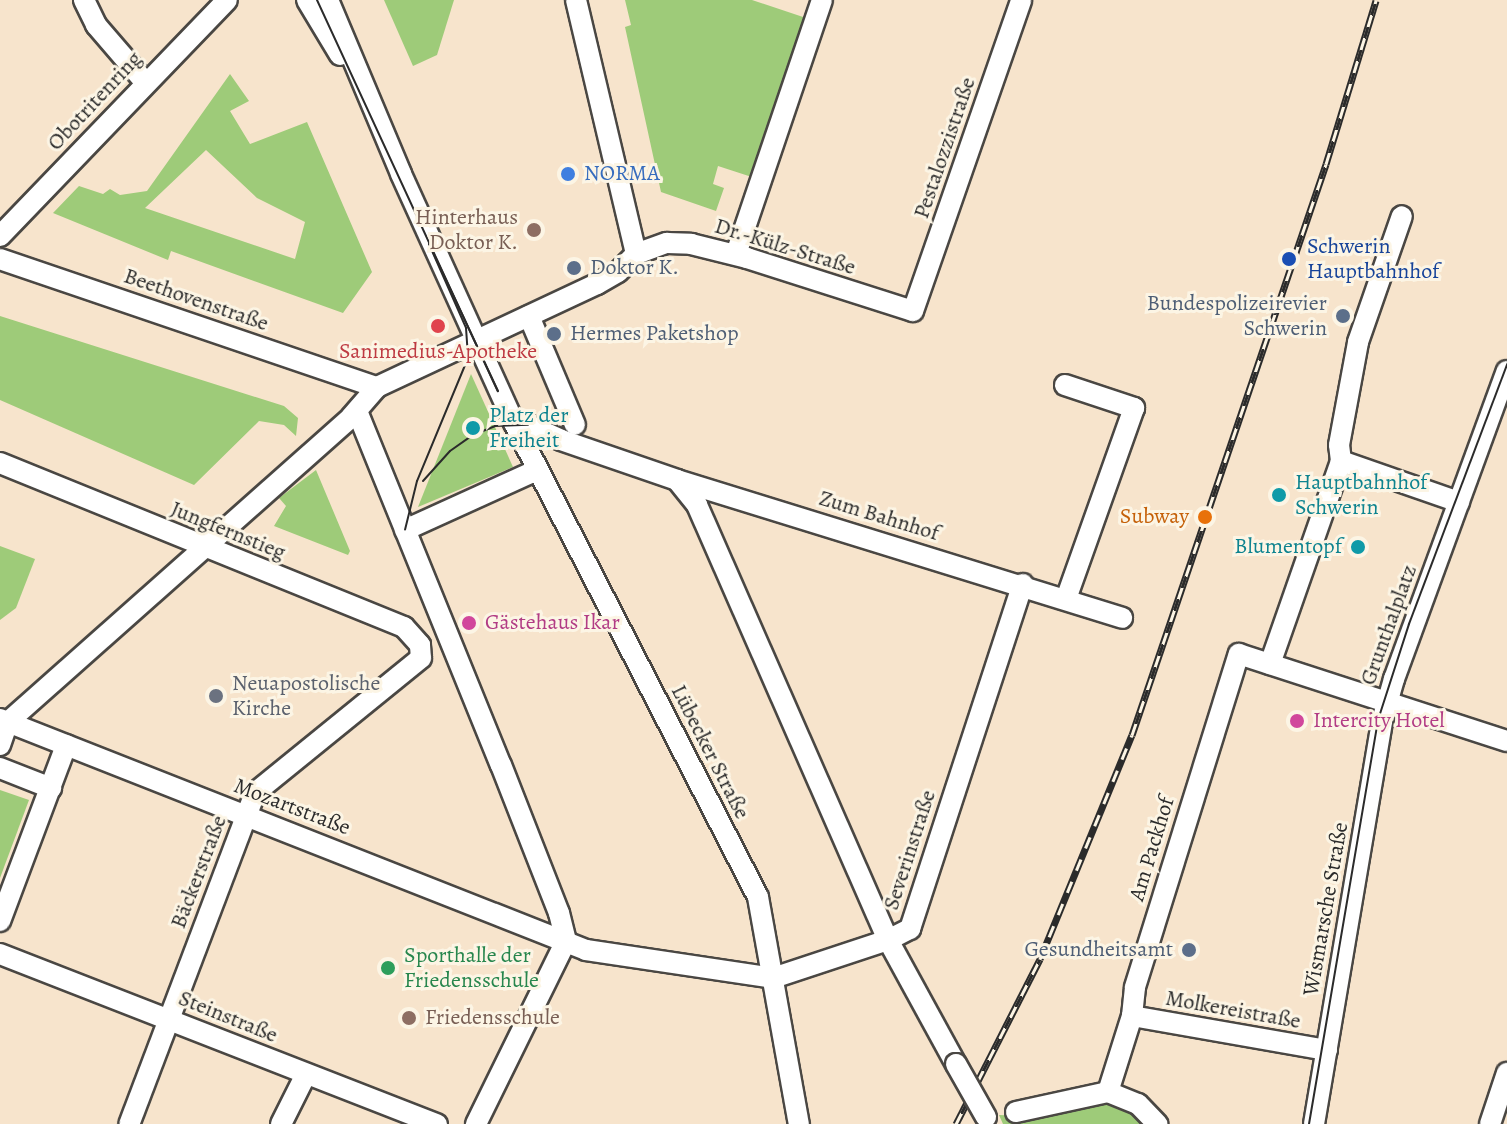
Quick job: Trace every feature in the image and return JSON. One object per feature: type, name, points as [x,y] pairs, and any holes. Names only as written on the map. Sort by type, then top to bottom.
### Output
[{"type":"street","points":[[84,0],[96,25],[145,82]]},
{"type":"street","name":"Obotritenring","points":[[0,236],[227,0]]},
{"type":"street","points":[[307,0],[371,106]]},
{"type":"street","points":[[328,0],[371,106]]},
{"type":"street","points":[[576,0],[636,254]]},
{"type":"street","points":[[736,254],[822,0]]},
{"type":"street","name":"Pestalozzistraße","points":[[913,311],[1021,0]]},
{"type":"street","name":"Lübecker Straße","points":[[371,106],[514,423],[758,897],[799,1124]]},
{"type":"street","points":[[1270,664],[1341,461],[1339,445],[1358,342],[1402,216]]},
{"type":"street","name":"Dr.-Külz-Straße","points":[[475,341],[609,278],[636,254],[667,243],[691,244],[736,254],[913,311]]},
{"type":"street","name":"Beethovenstraße","points":[[0,259],[377,387]]},
{"type":"street","points":[[529,316],[575,425]]},
{"type":"street","points":[[0,745],[4,720],[357,411],[377,387],[475,341]]},
{"type":"street","points":[[1341,461],[1459,502],[1507,371]]},
{"type":"street","points":[[1065,385],[1134,408],[1066,599]]},
{"type":"street","points":[[357,411],[548,885],[566,941],[476,1124]]},
{"type":"street","name":"Zum Bahnhof","points":[[514,423],[528,425],[561,440],[677,480],[1023,584],[1122,618]]},
{"type":"street","name":"Jungfernstieg","points":[[0,463],[202,548],[404,627],[420,645],[421,658]]},
{"type":"street","points":[[405,530],[537,470]]},
{"type":"street","points":[[677,480],[697,505],[888,940],[987,1120]]},
{"type":"street","name":"Grunthalplatz","points":[[1270,664],[1388,702],[1459,502]]},
{"type":"street","name":"Severinstraße","points":[[566,941],[586,950],[759,979],[773,978],[888,940],[910,929],[1023,584]]},
{"type":"street","name":"Am Packhof","points":[[1108,1092],[1132,1016],[1135,987],[1239,654],[1270,664]]},
{"type":"street","name":"Bäckerstraße","points":[[129,1124],[255,793],[284,765],[421,658]]},
{"type":"street","points":[[1388,702],[1507,741]]},
{"type":"street","name":"Wismarsche Straße","points":[[1314,1124],[1388,702]]},
{"type":"street","name":"Mozartstraße","points":[[4,720],[566,941]]},
{"type":"street","points":[[0,921],[66,745]]},
{"type":"street","points":[[0,768],[51,788]]},
{"type":"street","name":"Steinstraße","points":[[0,954],[437,1124]]},
{"type":"street","name":"Molkereistraße","points":[[1132,1016],[1327,1050]]},
{"type":"street","points":[[1490,1124],[1507,1073]]},
{"type":"street","points":[[281,1124],[306,1074]]},
{"type":"street","points":[[1016,1112],[1108,1092],[1138,1104],[1157,1124]]},
{"type":"green space","points":[[384,0],[454,0],[437,55],[413,66]]},
{"type":"green space","points":[[625,0],[752,0],[815,21],[761,180],[718,166],[713,184],[724,188],[716,211],[661,192],[625,27],[631,25]]},
{"type":"green space","points":[[230,74],[249,101],[230,111],[250,144],[307,122],[372,272],[343,313],[171,251],[168,260],[53,213],[79,186],[103,194],[110,189],[120,195],[147,191]],"holes":[[[206,150],[257,198],[305,222],[295,259],[145,208]]]},
{"type":"green space","points":[[0,316],[284,406],[298,418],[296,436],[284,425],[259,421],[194,485],[0,400]]},
{"type":"green space","points":[[471,374],[513,467],[418,507]]},
{"type":"green space","points":[[316,470],[350,551],[348,555],[274,526],[286,506],[279,498]]},
{"type":"green space","points":[[0,546],[35,559],[16,608],[0,620]]},
{"type":"green space","points":[[0,790],[29,800],[0,878]]},
{"type":"green space","points":[[1106,1103],[1135,1112],[1143,1124],[1003,1124],[999,1115],[1048,1117]]},
{"type":"tram line","points":[[317,0],[498,391],[429,244],[466,328],[468,358],[417,481],[405,530]]},
{"type":"tram line","points":[[1309,1124],[1378,720],[1409,624],[1507,364]]},
{"type":"tram line","points":[[423,481],[450,451],[473,435],[495,426],[528,425]]},
{"type":"railway","points":[[956,1124],[1040,959],[1132,735],[1326,164],[1376,0]]},
{"type":"place","name":"NORMA","points":[[568,174]]},
{"type":"place","name":"Hinterhaus Doktor K.","points":[[534,230]]},
{"type":"place","name":"Schwerin Hauptbahnhof","points":[[1289,259]]},
{"type":"place","name":"Doktor K.","points":[[574,268]]},
{"type":"place","name":"Bundespolizeirevier Schwerin","points":[[1343,316]]},
{"type":"place","name":"Sanimedius-Apotheke","points":[[438,326]]},
{"type":"place","name":"Hermes Paketshop","points":[[554,334]]},
{"type":"place","name":"Platz der Freiheit","points":[[473,428]]},
{"type":"place","name":"Hauptbahnhof Schwerin","points":[[1279,495]]},
{"type":"place","name":"Subway","points":[[1205,517]]},
{"type":"place","name":"Blumentopf","points":[[1358,547]]},
{"type":"place","name":"Gästehaus Ikar","points":[[469,623]]},
{"type":"place","name":"Neuapostolische Kirche","points":[[216,696]]},
{"type":"place","name":"Intercity Hotel","points":[[1297,721]]},
{"type":"place","name":"Gesundheitsamt","points":[[1189,950]]},
{"type":"place","name":"Sporthalle der Friedensschule","points":[[388,968]]},
{"type":"place","name":"Friedensschule","points":[[409,1018]]}]
